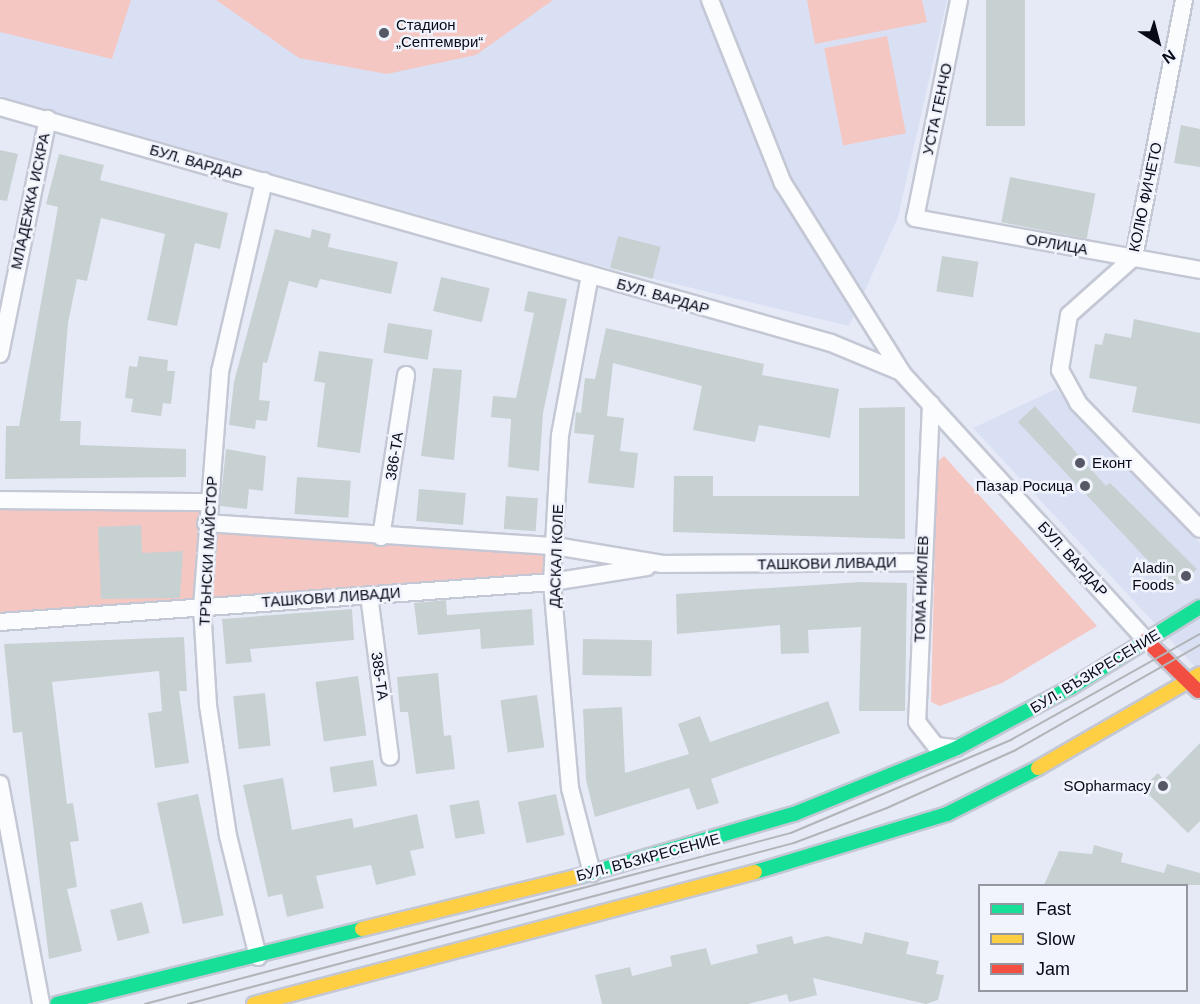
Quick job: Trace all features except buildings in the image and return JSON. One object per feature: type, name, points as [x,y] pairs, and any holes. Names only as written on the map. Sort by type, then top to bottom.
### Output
[{"type":"main road","name":"БУЛ. ВЪЗКРЕСЕНИЕ","points":[[57,1004],[258,957],[592,873],[794,813],[957,748],[1070,688],[1200,607]]},
{"type":"main road","name":"БУЛ. ВАРДАР","points":[[1146,640],[1194,678],[1200,694]]},
{"type":"main road","points":[[254,1004],[795,862],[947,814],[1017,782],[1194,678]]},
{"type":"street","points":[[710,0],[783,183],[901,372]]},
{"type":"street","name":"УСТА ГЕНЧО","points":[[915,218],[959,0]]},
{"type":"street","name":"КОЛЮ ФИЧЕТО","points":[[1184,0],[1134,257],[1070,315],[1060,370],[1078,403],[1200,530]]},
{"type":"street","name":"БУЛ. ВАРДАР","points":[[0,107],[831,343],[901,372],[1146,640]]},
{"type":"street","name":"МЛАДЕЖКА ИСКРА","points":[[0,354],[48,120]]},
{"type":"street","name":"ТРЪНСКИ МАЙСТОР","points":[[258,957],[228,836],[208,705],[202,607],[206,523],[220,372],[264,181]]},
{"type":"street","name":"ОРЛИЦА","points":[[915,218],[1200,270]]},
{"type":"street","name":"ДАСКАЛ КОЛЕ","points":[[590,275],[560,435],[552,582],[570,788],[592,873]]},
{"type":"street","name":"386-ТА","points":[[381,537],[406,375]]},
{"type":"street","name":"ТОМА НИКЛЕВ","points":[[931,404],[920,562],[917,722],[936,746],[957,748]]},
{"type":"street","points":[[0,500],[208,502]]},
{"type":"street","name":"ТАШКОВИ ЛИВАДИ","points":[[206,523],[381,537],[555,546],[662,564]]},
{"type":"street","name":"ТАШКОВИ ЛИВАДИ","points":[[0,622],[552,582],[662,564],[920,562]]},
{"type":"street","name":"385-ТА","points":[[369,595],[390,757]]},
{"type":"street","points":[[0,784],[41,1004]]},
{"type":"shaded area","points":[[0,0],[947,0],[898,217],[849,326],[589,263],[0,96]]},
{"type":"shaded area","points":[[0,0],[131,0],[112,59],[0,32]]},
{"type":"shaded area","name":"Стадион „Септември“","points":[[216,0],[553,0],[476,55],[387,74],[299,58]]},
{"type":"shaded area","points":[[807,0],[922,0],[927,22],[815,44]]},
{"type":"shaded area","points":[[887,36],[906,133],[843,145],[824,48]]},
{"type":"shaded area","name":"Пазар Росица","points":[[1056,389],[1200,543],[1200,672],[973,428]]},
{"type":"shaded area","points":[[944,456],[1097,626],[1002,683],[940,706],[931,702],[937,462]]},
{"type":"shaded area","points":[[0,500],[208,502],[202,607],[0,622]]},
{"type":"shaded area","points":[[210,525],[552,549],[548,579],[204,604]]},
{"type":"tram line","points":[[145,1004],[791,833],[1011,740],[1200,634]]},
{"type":"tram line","points":[[188,1004],[794,843],[887,808],[1016,750],[1200,645]]},
{"type":"traffic: fast","points":[[580,876],[794,814],[957,748],[1070,688],[1200,607]]},
{"type":"traffic: fast","points":[[755,872],[947,814],[1038,768]]},
{"type":"traffic: fast","points":[[57,1004],[362,929]]},
{"type":"traffic: slow","points":[[1038,768],[1200,674]]},
{"type":"traffic: slow","points":[[254,1004],[755,872]]},
{"type":"traffic: slow","points":[[362,929],[580,876]]},
{"type":"traffic: jam","points":[[1146,640],[1198,691]]},
{"type":"place","name":"Стадион „Септември“","points":[[384,33]]},
{"type":"place","name":"Еконт","points":[[1080,463]]},
{"type":"place","name":"Пазар Росица","points":[[1085,486]]},
{"type":"place","name":"Aladin Foods","points":[[1186,576]]},
{"type":"place","name":"SOpharmacy","points":[[1163,786]]}]
